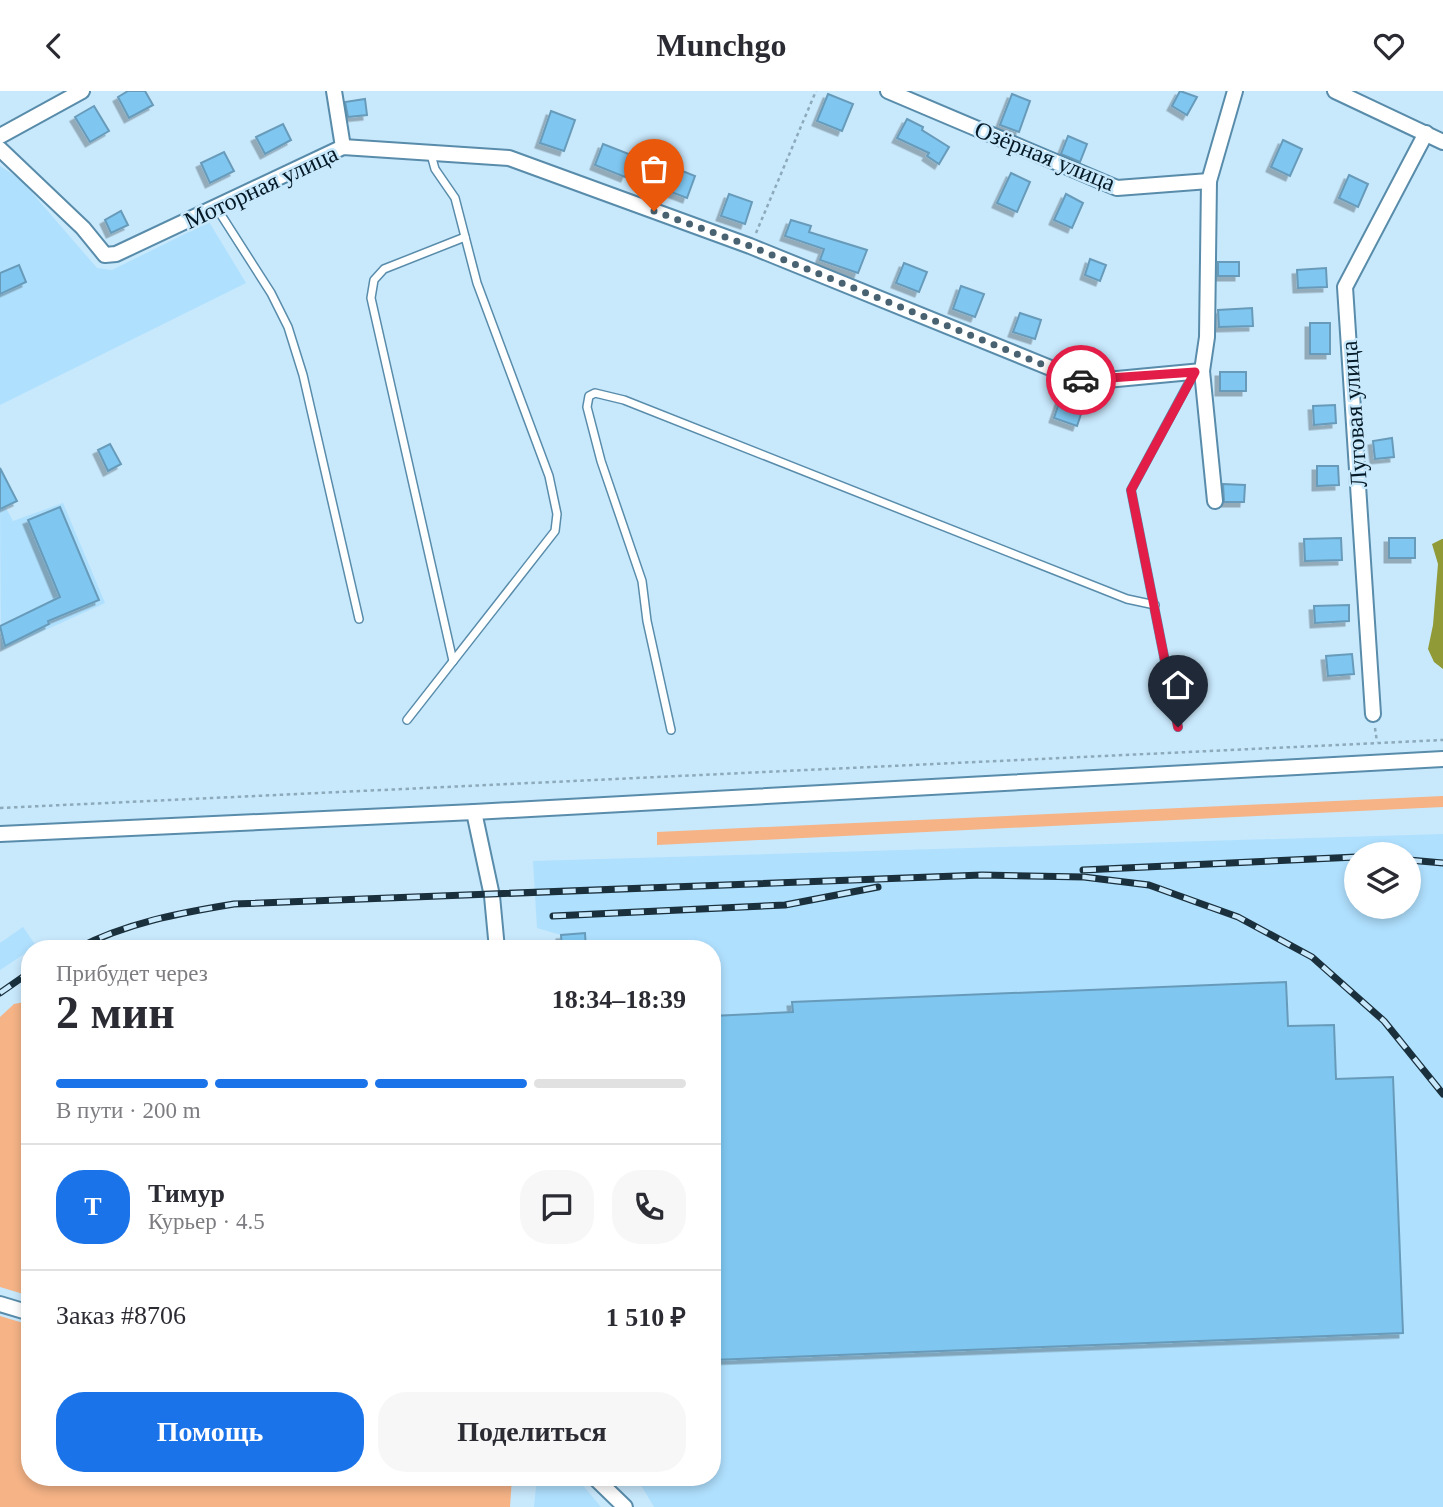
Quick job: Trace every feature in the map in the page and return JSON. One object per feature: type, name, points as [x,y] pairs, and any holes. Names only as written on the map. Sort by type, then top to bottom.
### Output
[{"type":"street","points":[[0,136],[82,91]]},
{"type":"street","points":[[334,91],[343,147]]},
{"type":"street","name":"Озёрная улица","points":[[888,91],[1117,188],[1209,181]]},
{"type":"street","points":[[1214,501],[1198,372],[1207,337],[1209,181],[1235,91]]},
{"type":"street","points":[[1335,91],[1443,142]]},
{"type":"street","name":"Луговая улица","points":[[1373,714],[1345,286],[1426,133]]},
{"type":"street","name":"Моторная улица","points":[[0,149],[83,228],[104,255],[116,254],[343,147],[509,158],[750,246],[1085,382],[1198,372]]},
{"type":"street","points":[[0,834],[474,812],[1443,759]]},
{"type":"street","points":[[474,812],[492,896],[496,940]]},
{"type":"street","points":[[0,1304],[21,1310]]},
{"type":"street","points":[[603,1486],[625,1507]]},
{"type":"lane","points":[[407,720],[555,531],[557,514],[549,476],[477,283],[455,198],[435,169],[429,151]]},
{"type":"lane","points":[[216,207],[271,293],[288,327],[303,375],[359,619]]},
{"type":"lane","points":[[453,661],[371,298],[374,280],[384,269],[465,237]]},
{"type":"lane","points":[[1178,727],[1131,490],[1198,372]]},
{"type":"lane","points":[[671,730],[647,621],[642,582],[601,461],[587,407],[589,396],[595,393],[624,400],[1128,599],[1155,605]]},
{"type":"path","points":[[750,246],[816,91]]},
{"type":"path","points":[[0,808],[1443,740]]},
{"type":"shaded area","points":[[0,166],[20,179],[97,268],[112,270],[209,222],[246,283],[0,405]]},
{"type":"shaded area","points":[[0,497],[13,521],[63,503],[105,603],[1,650]]},
{"type":"shaded area","points":[[1443,539],[1443,669],[1434,662],[1428,649],[1433,625],[1438,564],[1432,544]]},
{"type":"shaded area","points":[[1443,796],[1443,807],[657,845],[657,832]]},
{"type":"shaded area","points":[[1443,834],[1443,1507],[654,1507],[641,1486],[721,1486],[721,940],[561,940],[561,935],[537,928],[533,861]]},
{"type":"shaded area","points":[[23,927],[32,940],[21,940],[21,956],[0,970],[0,943]]},
{"type":"shaded area","points":[[21,1003],[21,1293],[0,1287],[0,1017],[14,1004]]},
{"type":"shaded area","points":[[0,1316],[21,1322],[21,1486],[511,1486],[510,1507],[0,1507]]},
{"type":"shaded area","points":[[536,1486],[584,1486],[601,1507],[534,1507]]},
{"type":"building","points":[[128,91],[145,91],[153,105],[129,118],[118,97]]},
{"type":"building","points":[[1180,91],[1197,97],[1187,115],[1172,106]]},
{"type":"building","points":[[828,94],[853,104],[842,131],[817,121]]},
{"type":"building","points":[[1012,94],[1030,101],[1019,132],[1000,125]]},
{"type":"building","points":[[365,99],[367,115],[348,117],[345,102]]},
{"type":"building","points":[[94,106],[109,131],[90,142],[75,117]]},
{"type":"building","points":[[551,111],[575,120],[564,151],[540,143]]},
{"type":"building","points":[[907,119],[923,127],[922,130],[949,147],[939,164],[927,156],[929,153],[897,138]]},
{"type":"building","points":[[283,124],[291,140],[265,154],[256,137]]},
{"type":"building","points":[[1068,136],[1087,144],[1080,162],[1061,154]]},
{"type":"building","points":[[1283,140],[1302,149],[1290,176],[1271,167]]},
{"type":"building","points":[[603,144],[634,156],[625,177],[595,165]]},
{"type":"building","points":[[224,152],[234,171],[210,183],[201,163]]},
{"type":"building","points":[[675,168],[695,176],[687,198],[666,190]]},
{"type":"building","points":[[1011,173],[1030,182],[1017,212],[997,203]]},
{"type":"building","points":[[1349,175],[1368,184],[1358,207],[1339,198]]},
{"type":"building","points":[[729,194],[752,202],[745,224],[721,216]]},
{"type":"building","points":[[1066,194],[1083,203],[1072,228],[1054,220]]},
{"type":"building","points":[[121,211],[128,225],[111,233],[105,220]]},
{"type":"building","points":[[791,220],[811,226],[809,232],[867,250],[858,273],[820,260],[824,249],[785,236]]},
{"type":"building","points":[[1090,259],[1106,265],[1100,281],[1085,275]]},
{"type":"building","points":[[1218,262],[1239,262],[1239,276],[1218,276]]},
{"type":"building","points":[[904,263],[927,272],[919,292],[896,283]]},
{"type":"building","points":[[19,265],[26,282],[0,294],[0,273]]},
{"type":"building","points":[[1326,268],[1327,287],[1298,288],[1297,270]]},
{"type":"building","points":[[961,286],[984,294],[975,317],[953,309]]},
{"type":"building","points":[[1252,308],[1253,326],[1219,327],[1218,310]]},
{"type":"building","points":[[1020,313],[1041,320],[1035,339],[1013,332]]},
{"type":"building","points":[[1310,323],[1330,323],[1330,354],[1310,354]]},
{"type":"building","points":[[1220,372],[1246,372],[1246,391],[1220,391]]},
{"type":"building","points":[[1061,397],[1084,405],[1077,426],[1054,418]]},
{"type":"building","points":[[1335,405],[1336,423],[1314,425],[1313,406]]},
{"type":"building","points":[[1392,438],[1394,457],[1375,459],[1373,441]]},
{"type":"building","points":[[110,444],[121,464],[108,471],[98,450]]},
{"type":"building","points":[[1317,466],[1338,466],[1339,485],[1317,486]]},
{"type":"building","points":[[0,468],[17,501],[0,509]]},
{"type":"building","points":[[1223,484],[1245,485],[1244,502],[1224,502]]},
{"type":"building","points":[[60,507],[99,600],[48,621],[49,624],[5,646],[0,626],[60,597],[28,520]]},
{"type":"building","points":[[1341,538],[1342,560],[1305,561],[1304,539]]},
{"type":"building","points":[[1389,538],[1415,538],[1415,558],[1389,558]]},
{"type":"building","points":[[1349,605],[1349,621],[1315,623],[1314,606]]},
{"type":"building","points":[[1352,654],[1354,674],[1328,676],[1326,656]]},
{"type":"building","points":[[585,933],[585,940],[561,940],[561,935]]},
{"type":"building","points":[[1286,982],[1288,1026],[1334,1025],[1336,1079],[1393,1077],[1403,1333],[721,1360],[721,1016],[793,1012],[792,1002]]},
{"type":"railway","points":[[1083,870],[1344,858]]},
{"type":"railway","points":[[1421,861],[1443,863]]},
{"type":"railway","points":[[95,940],[173,915],[234,904],[982,875],[1084,877],[1149,885],[1238,917],[1312,957],[1384,1021],[1443,1094]]},
{"type":"railway","points":[[553,916],[785,905],[878,887]]},
{"type":"railway","points":[[0,993],[21,978]]},
{"type":"way so far","points":[[654,211],[750,246],[1081,380]]},
{"type":"route","points":[[1081,380],[1085,382],[1195,372],[1131,490],[1178,727]]}]
